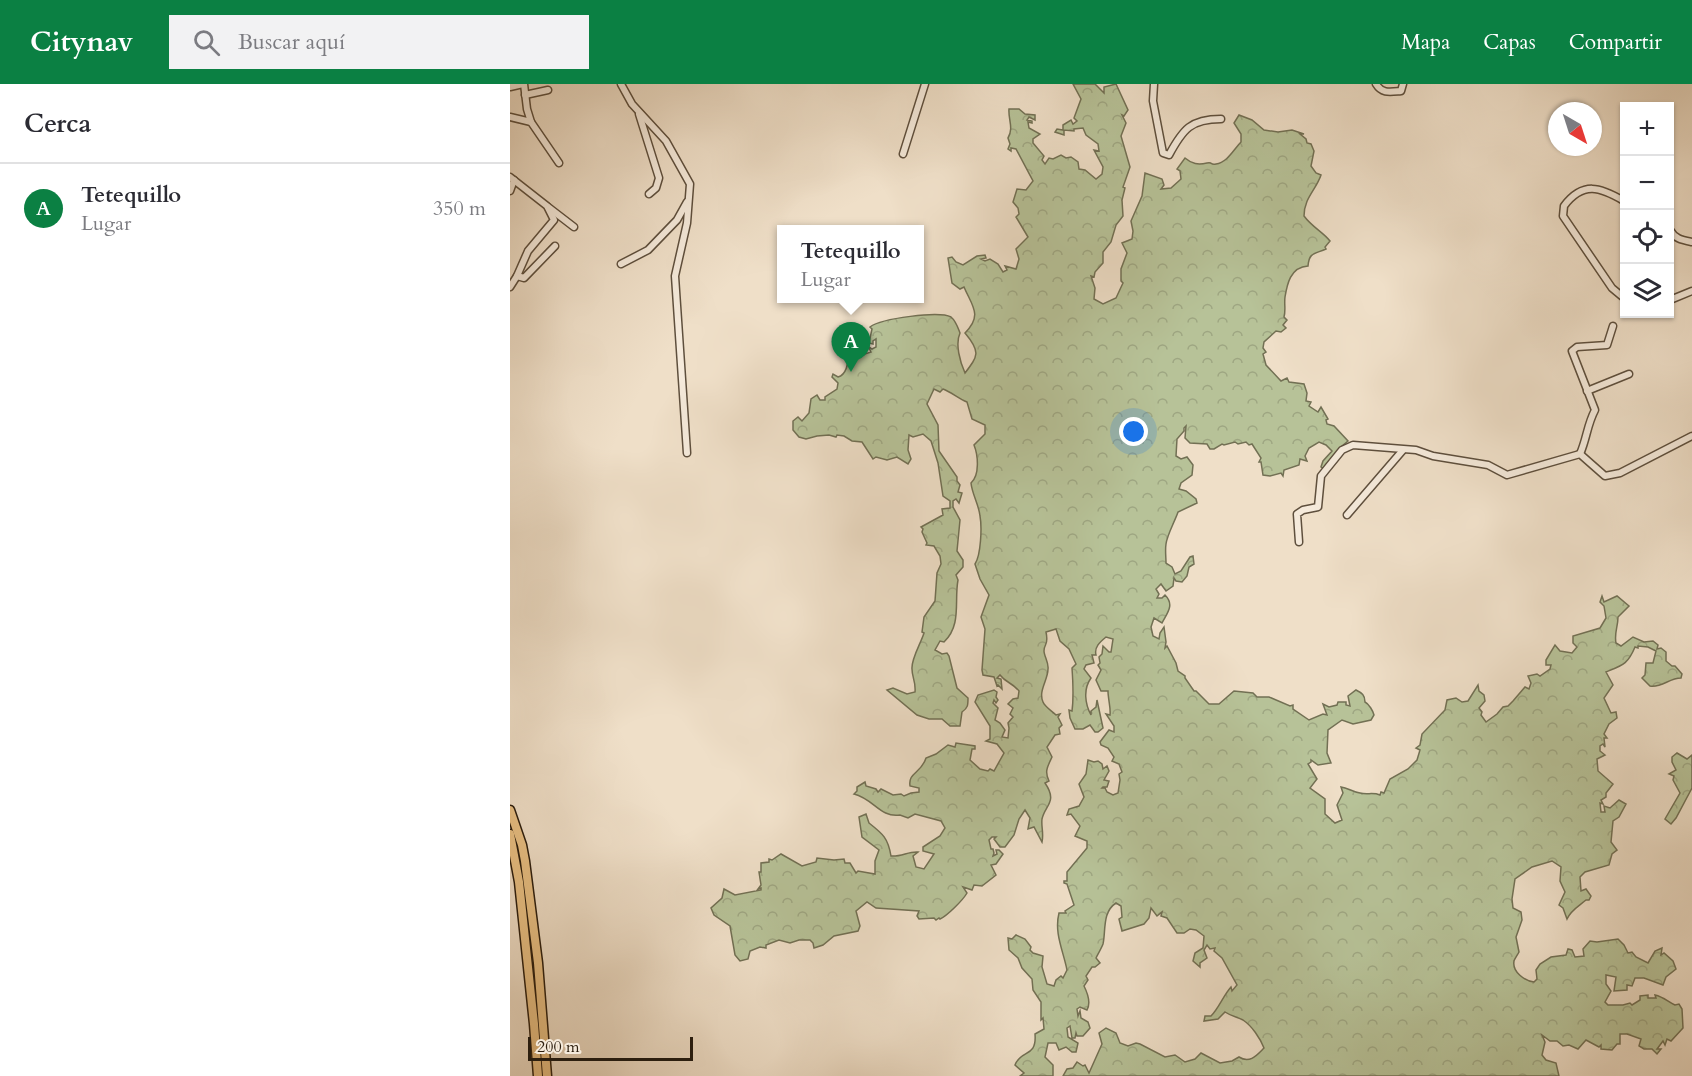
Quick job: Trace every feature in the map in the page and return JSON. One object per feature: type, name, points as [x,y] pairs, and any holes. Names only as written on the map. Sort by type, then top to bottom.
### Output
[{"type":"highway","points":[[510,810],[525,861],[538,963],[547,1076]]},
{"type":"highway","points":[[510,834],[520,894],[538,1076]]},
{"type":"street","points":[[510,87],[523,84],[531,122],[560,163]]},
{"type":"street","points":[[621,84],[632,104],[666,141],[690,184],[687,223],[675,276],[687,453]]},
{"type":"street","points":[[903,154],[925,84]]},
{"type":"street","points":[[1154,84],[1153,101],[1163,153],[1169,155],[1176,141],[1190,125],[1205,119],[1221,119]]},
{"type":"street","points":[[1376,84],[1385,92],[1401,91],[1403,84]]},
{"type":"street","points":[[525,95],[548,90]]},
{"type":"street","points":[[638,110],[659,178],[656,188],[649,194]]},
{"type":"street","points":[[510,117],[531,122]]},
{"type":"street","points":[[510,191],[512,179],[574,227]]},
{"type":"street","points":[[1620,199],[1594,188],[1579,190],[1564,206],[1563,216],[1612,288],[1620,295]]},
{"type":"street","points":[[621,264],[648,250],[677,220],[689,199]]},
{"type":"street","points":[[510,287],[528,251],[554,220],[547,206]]},
{"type":"street","points":[[1674,236],[1680,240],[1692,242]]},
{"type":"street","points":[[517,276],[524,278],[555,246]]},
{"type":"street","points":[[1674,298],[1692,291]]},
{"type":"street","points":[[1580,454],[1588,435],[1587,425],[1595,410],[1572,351],[1577,347],[1607,345],[1613,326]]},
{"type":"street","points":[[1587,391],[1629,374]]},
{"type":"street","points":[[1580,454],[1605,476],[1620,473],[1692,436]]},
{"type":"street","points":[[1299,542],[1297,514],[1303,510],[1318,507],[1321,476],[1342,450],[1353,445],[1416,450],[1433,456],[1488,465],[1507,475],[1580,454]]},
{"type":"street","points":[[1347,515],[1403,450]]},
{"type":"green space","points":[[1073,84],[1095,84],[1104,93],[1104,87],[1116,84],[1128,110],[1124,116],[1122,115],[1126,123],[1121,136],[1130,167],[1123,187],[1125,188],[1122,200],[1123,216],[1116,225],[1111,242],[1103,252],[1103,263],[1095,272],[1094,277],[1091,276],[1095,288],[1094,299],[1103,304],[1116,298],[1123,283],[1121,269],[1127,253],[1122,243],[1132,239],[1131,221],[1142,196],[1145,173],[1162,179],[1164,185],[1161,189],[1171,188],[1181,179],[1180,171],[1177,169],[1185,158],[1198,164],[1216,164],[1224,161],[1241,142],[1241,134],[1234,123],[1239,115],[1252,120],[1264,130],[1278,132],[1292,130],[1304,134],[1300,134],[1307,143],[1311,144],[1314,151],[1311,166],[1316,173],[1321,175],[1308,199],[1304,216],[1330,241],[1326,249],[1311,256],[1308,266],[1297,270],[1290,277],[1285,300],[1284,317],[1287,320],[1283,325],[1286,328],[1281,332],[1276,331],[1264,342],[1263,348],[1266,352],[1263,354],[1266,365],[1281,381],[1287,378],[1289,382],[1304,384],[1307,393],[1306,401],[1311,402],[1309,406],[1318,412],[1321,407],[1328,419],[1327,424],[1334,426],[1348,441],[1341,447],[1340,456],[1326,470],[1321,467],[1332,451],[1319,442],[1309,448],[1305,456],[1307,461],[1300,459],[1299,465],[1284,470],[1283,476],[1281,473],[1270,476],[1263,475],[1261,462],[1259,462],[1261,458],[1252,444],[1235,442],[1210,449],[1207,444],[1190,443],[1185,438],[1186,426],[1177,439],[1176,456],[1181,459],[1187,457],[1193,465],[1192,475],[1181,483],[1179,489],[1186,491],[1196,499],[1197,503],[1178,512],[1167,540],[1166,563],[1172,567],[1175,574],[1181,571],[1193,556],[1194,564],[1189,567],[1187,576],[1182,582],[1174,578],[1173,586],[1166,591],[1161,584],[1156,589],[1159,594],[1157,598],[1165,595],[1170,606],[1162,623],[1154,618],[1151,627],[1153,636],[1159,639],[1164,627],[1165,648],[1167,646],[1178,671],[1185,676],[1194,691],[1209,704],[1219,704],[1234,691],[1253,693],[1257,697],[1269,697],[1290,706],[1293,705],[1293,709],[1309,720],[1323,714],[1327,715],[1323,704],[1329,707],[1337,705],[1338,702],[1346,702],[1346,705],[1350,706],[1348,696],[1356,690],[1361,693],[1374,715],[1371,720],[1353,724],[1342,720],[1328,730],[1327,753],[1331,763],[1318,765],[1311,760],[1308,764],[1317,779],[1310,788],[1325,799],[1325,814],[1335,823],[1342,820],[1337,805],[1343,793],[1341,787],[1363,794],[1380,795],[1381,792],[1384,793],[1390,779],[1408,769],[1417,760],[1420,750],[1416,748],[1420,745],[1422,734],[1445,710],[1447,700],[1456,698],[1462,702],[1468,701],[1478,685],[1485,701],[1479,708],[1486,722],[1503,707],[1508,706],[1525,687],[1529,689],[1531,683],[1528,676],[1537,674],[1540,676],[1550,669],[1551,665],[1546,665],[1546,660],[1555,645],[1560,651],[1572,653],[1577,647],[1573,643],[1573,636],[1600,628],[1606,618],[1604,606],[1600,602],[1602,596],[1604,602],[1617,596],[1629,606],[1618,617],[1616,643],[1621,646],[1633,637],[1644,642],[1653,641],[1658,645],[1657,649],[1661,648],[1666,652],[1666,661],[1682,674],[1681,678],[1658,686],[1650,686],[1642,678],[1645,675],[1646,663],[1653,663],[1656,651],[1638,646],[1624,663],[1606,672],[1613,685],[1604,698],[1611,713],[1616,712],[1617,718],[1609,724],[1604,734],[1607,738],[1604,738],[1605,747],[1603,744],[1600,746],[1600,751],[1605,755],[1597,759],[1598,771],[1613,784],[1606,793],[1606,797],[1601,800],[1603,804],[1600,803],[1601,812],[1605,812],[1604,806],[1610,808],[1619,800],[1626,804],[1619,817],[1613,821],[1611,842],[1617,850],[1612,854],[1609,865],[1585,872],[1580,877],[1581,891],[1586,889],[1591,896],[1589,900],[1575,908],[1567,919],[1563,908],[1559,905],[1565,892],[1560,881],[1561,867],[1552,861],[1532,867],[1515,879],[1512,899],[1513,908],[1521,912],[1522,920],[1516,937],[1519,952],[1514,965],[1523,978],[1530,981],[1534,982],[1537,979],[1536,970],[1540,964],[1551,957],[1566,955],[1568,949],[1572,950],[1575,957],[1584,956],[1583,949],[1590,941],[1618,939],[1628,953],[1632,952],[1636,957],[1648,963],[1655,951],[1662,948],[1661,955],[1664,953],[1673,961],[1676,969],[1666,977],[1663,985],[1644,978],[1635,978],[1632,986],[1627,985],[1627,990],[1614,991],[1616,977],[1606,975],[1606,984],[1611,991],[1605,1002],[1608,1005],[1630,1003],[1632,1005],[1640,1000],[1640,996],[1648,995],[1648,998],[1656,998],[1655,995],[1675,1005],[1679,1004],[1682,1009],[1683,1028],[1671,1041],[1667,1039],[1665,1045],[1663,1041],[1657,1049],[1661,1049],[1657,1054],[1652,1049],[1639,1046],[1641,1039],[1627,1034],[1620,1034],[1620,1044],[1612,1050],[1601,1049],[1601,1045],[1599,1047],[1586,1040],[1578,1049],[1569,1045],[1563,1046],[1542,1035],[1545,1042],[1542,1055],[1546,1060],[1556,1063],[1559,1076],[1063,1076],[1067,1069],[1073,1068],[1077,1062],[1085,1065],[1089,1073],[1102,1044],[1099,1033],[1106,1028],[1116,1033],[1120,1043],[1128,1046],[1140,1044],[1165,1057],[1175,1055],[1185,1062],[1195,1059],[1201,1053],[1220,1063],[1239,1057],[1247,1060],[1256,1056],[1264,1048],[1253,1029],[1241,1019],[1225,1012],[1218,1019],[1204,1021],[1205,1016],[1211,1016],[1214,1013],[1231,987],[1232,991],[1237,985],[1222,958],[1214,951],[1215,948],[1210,949],[1207,945],[1204,950],[1207,958],[1200,963],[1200,967],[1193,961],[1195,953],[1203,948],[1204,936],[1190,929],[1184,933],[1177,933],[1167,918],[1161,916],[1162,912],[1157,916],[1151,908],[1149,918],[1144,924],[1122,931],[1119,919],[1122,917],[1121,906],[1116,903],[1108,911],[1103,944],[1096,958],[1100,963],[1092,967],[1086,976],[1088,980],[1084,986],[1089,1004],[1087,1010],[1080,1007],[1077,1009],[1078,1016],[1080,1011],[1081,1018],[1088,1022],[1090,1028],[1083,1036],[1077,1036],[1076,1033],[1075,1038],[1072,1038],[1070,1026],[1067,1028],[1068,1037],[1078,1043],[1076,1052],[1066,1047],[1059,1050],[1056,1043],[1048,1043],[1045,1057],[1053,1065],[1053,1076],[1020,1076],[1024,1073],[1015,1065],[1034,1047],[1035,1034],[1044,1029],[1043,1018],[1041,1020],[1041,1002],[1033,990],[1032,979],[1022,968],[1018,958],[1009,950],[1008,938],[1012,939],[1016,935],[1025,939],[1033,953],[1043,956],[1042,967],[1047,984],[1054,986],[1056,980],[1061,976],[1063,978],[1067,970],[1058,935],[1059,913],[1066,913],[1065,911],[1074,905],[1064,881],[1067,881],[1067,872],[1087,848],[1087,841],[1075,836],[1080,826],[1071,814],[1067,815],[1069,809],[1079,806],[1084,797],[1079,784],[1086,774],[1088,760],[1098,761],[1102,764],[1103,769],[1107,766],[1109,771],[1104,780],[1109,781],[1107,787],[1102,788],[1113,795],[1118,793],[1119,774],[1122,772],[1119,764],[1112,761],[1114,757],[1108,748],[1100,742],[1109,730],[1114,732],[1114,726],[1106,714],[1110,715],[1108,691],[1101,691],[1096,680],[1101,670],[1098,665],[1103,646],[1111,652],[1113,639],[1106,637],[1100,643],[1096,655],[1092,655],[1094,663],[1086,665],[1084,669],[1091,678],[1086,692],[1087,706],[1091,715],[1097,700],[1103,728],[1098,732],[1095,732],[1090,725],[1083,729],[1075,729],[1069,710],[1072,711],[1073,705],[1072,668],[1076,664],[1069,649],[1060,641],[1056,629],[1046,632],[1047,640],[1044,651],[1048,669],[1042,698],[1049,709],[1056,715],[1060,714],[1058,717],[1062,725],[1059,728],[1060,734],[1055,735],[1047,747],[1052,757],[1047,771],[1049,781],[1045,783],[1051,799],[1042,819],[1042,842],[1034,827],[1028,829],[1030,818],[1025,810],[1019,819],[1014,835],[1005,847],[1000,847],[994,839],[996,837],[989,840],[993,856],[997,854],[996,850],[1003,854],[996,864],[991,865],[996,875],[982,886],[974,885],[972,890],[963,887],[967,893],[965,896],[959,904],[940,919],[919,919],[917,916],[919,911],[876,908],[867,902],[856,911],[860,926],[858,931],[834,936],[823,945],[814,948],[810,940],[790,943],[779,940],[766,945],[766,948],[760,947],[750,951],[748,959],[740,961],[735,955],[730,926],[714,915],[711,908],[722,898],[724,889],[735,895],[761,890],[761,888],[758,889],[761,885],[759,872],[761,872],[761,863],[769,862],[769,859],[772,860],[781,854],[802,866],[816,862],[817,858],[844,859],[845,863],[850,863],[856,873],[858,871],[875,874],[875,861],[879,850],[862,837],[859,817],[866,814],[869,823],[886,841],[891,856],[918,852],[913,856],[916,867],[924,869],[934,854],[923,851],[923,847],[940,836],[945,828],[941,821],[915,814],[908,818],[887,814],[861,796],[854,794],[857,787],[865,782],[866,786],[878,792],[881,789],[893,795],[904,796],[919,792],[919,788],[910,786],[913,775],[926,758],[948,745],[955,747],[956,743],[975,746],[975,749],[972,749],[970,760],[980,769],[988,771],[990,769],[994,771],[1004,753],[997,744],[986,741],[990,739],[990,726],[975,702],[978,695],[994,690],[997,692],[998,700],[996,703],[994,700],[993,703],[998,708],[995,720],[1005,730],[1002,737],[1008,738],[1008,723],[1013,717],[1010,714],[1013,708],[1008,704],[1018,698],[1019,691],[1000,675],[997,678],[1001,679],[1002,689],[997,686],[994,677],[983,675],[982,670],[985,629],[981,617],[989,595],[975,564],[980,548],[981,527],[971,483],[977,470],[974,445],[985,434],[985,425],[972,419],[967,402],[943,389],[940,392],[934,389],[927,404],[938,425],[939,451],[957,477],[960,485],[958,492],[962,493],[959,503],[956,499],[953,501],[953,507],[960,520],[957,551],[963,560],[963,567],[956,575],[958,580],[955,620],[950,635],[944,642],[940,641],[935,650],[942,654],[947,653],[957,688],[968,698],[967,706],[962,712],[960,726],[950,726],[942,719],[929,719],[917,715],[887,690],[893,688],[907,694],[915,692],[912,665],[924,633],[922,632],[924,617],[935,601],[937,573],[941,564],[940,556],[934,546],[926,545],[921,527],[943,515],[942,509],[950,508],[950,501],[943,496],[938,463],[931,441],[923,434],[913,437],[909,435],[908,450],[911,459],[908,464],[897,457],[887,460],[876,457],[873,459],[862,442],[852,441],[844,436],[829,435],[806,439],[799,437],[793,430],[793,421],[798,417],[802,421],[809,413],[811,399],[817,395],[820,400],[825,400],[825,397],[837,389],[838,383],[832,377],[833,374],[838,377],[845,371],[847,356],[850,357],[853,353],[865,348],[863,352],[865,354],[871,352],[868,346],[872,349],[876,347],[876,339],[873,344],[869,343],[872,329],[870,327],[886,321],[923,315],[951,317],[960,333],[958,348],[965,373],[976,354],[974,345],[965,333],[975,316],[973,305],[964,287],[960,289],[952,283],[948,258],[952,257],[963,265],[977,256],[985,255],[986,258],[981,259],[985,261],[990,259],[998,264],[1003,272],[1007,270],[1005,266],[1016,269],[1019,259],[1016,249],[1028,237],[1016,217],[1019,214],[1018,208],[1013,202],[1017,189],[1026,190],[1033,181],[1016,149],[1011,148],[1011,151],[1008,149],[1011,127],[1009,109],[1019,109],[1025,114],[1035,115],[1035,120],[1029,117],[1027,120],[1032,121],[1032,123],[1028,122],[1029,128],[1040,134],[1033,139],[1033,143],[1044,156],[1042,160],[1045,164],[1049,158],[1053,159],[1061,155],[1066,158],[1071,157],[1078,162],[1079,169],[1085,170],[1096,179],[1102,174],[1103,167],[1094,150],[1099,151],[1098,144],[1086,135],[1083,128],[1074,129],[1074,131],[1064,130],[1064,135],[1055,132],[1057,129],[1063,130],[1063,125],[1071,120],[1073,124],[1077,121],[1074,118],[1081,99]]},
{"type":"green space","points":[[1677,753],[1687,759],[1692,755],[1692,788],[1671,824],[1665,819],[1680,793],[1673,780],[1674,776],[1669,774],[1676,770],[1672,757]]},
{"type":"place","name":"Tetequillo","points":[[851,372]]}]
